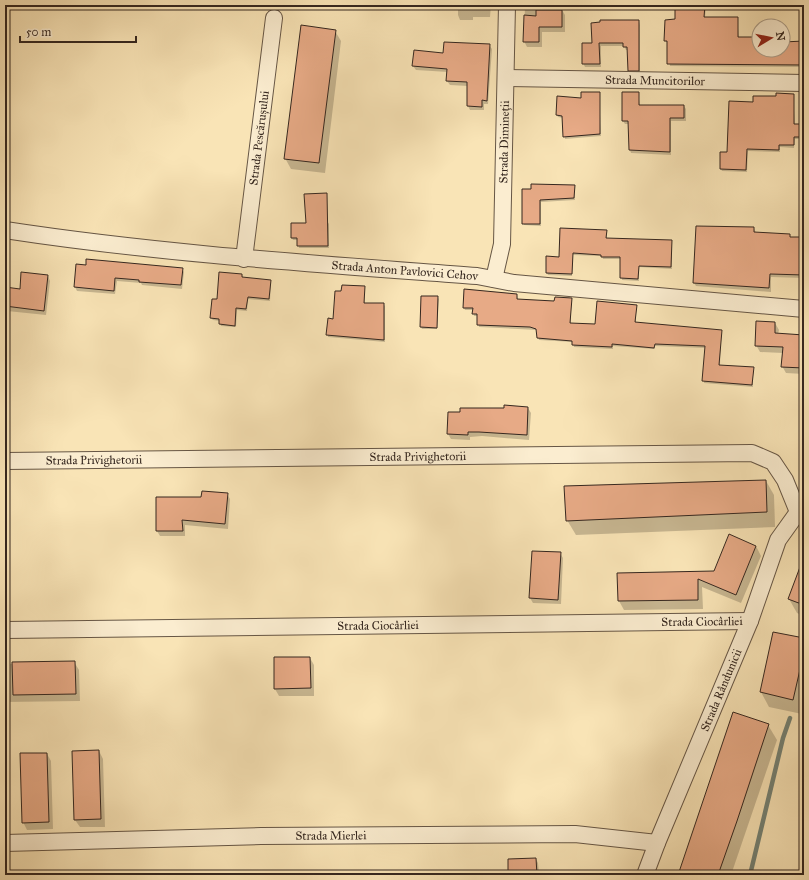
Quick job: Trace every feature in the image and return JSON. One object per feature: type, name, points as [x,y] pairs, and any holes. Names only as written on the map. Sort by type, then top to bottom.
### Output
[{"type":"street","name":"Strada Dimineții","points":[[494,278],[502,244],[507,5]]},
{"type":"street","name":"Strada Pescărușului","points":[[244,259],[274,18]]},
{"type":"street","name":"Strada Muncitorilor","points":[[506,78],[804,83]]},
{"type":"street","name":"Strada Anton Pavlovici Cehov","points":[[5,230],[62,239],[244,259],[477,276],[494,278],[514,284],[804,309]]},
{"type":"street","name":"Strada Privighetorii","points":[[5,461],[752,453],[773,462],[785,480],[801,513]]},
{"type":"street","name":"Strada Rândunicii","points":[[645,875],[750,621],[778,540],[801,513]]},
{"type":"street","name":"Strada Ciocârliei","points":[[5,630],[750,621]]},
{"type":"street","name":"Strada Mierlei","points":[[5,843],[261,836],[575,834],[657,843]]},
{"type":"building","points":[[675,5],[705,5],[704,17],[738,17],[738,37],[751,37],[751,58],[791,58],[791,42],[804,41],[804,65],[667,64],[667,41],[664,41],[665,20],[675,19]]},
{"type":"building","points":[[536,10],[562,10],[562,27],[539,27],[539,42],[523,42],[524,15],[536,16]]},
{"type":"building","points":[[600,20],[639,20],[639,71],[628,71],[627,47],[623,47],[623,43],[599,43],[600,64],[582,64],[582,43],[592,43],[591,23],[600,22]]},
{"type":"building","points":[[301,25],[336,30],[319,163],[284,159]]},
{"type":"building","points":[[444,42],[490,44],[487,101],[482,100],[482,107],[467,106],[467,82],[446,81],[447,69],[412,66],[414,50],[443,53]]},
{"type":"building","points":[[581,92],[600,92],[600,134],[563,137],[562,116],[556,115],[557,96],[581,98]]},
{"type":"building","points":[[622,92],[639,92],[639,105],[684,105],[684,118],[670,118],[670,152],[629,150],[628,121],[622,121]]},
{"type":"building","points":[[776,93],[794,94],[794,124],[804,124],[804,137],[794,137],[794,145],[779,145],[779,150],[747,149],[746,170],[720,169],[720,152],[727,152],[729,101],[753,102],[753,96],[776,96]]},
{"type":"building","points":[[531,184],[575,185],[574,198],[540,200],[540,224],[522,224],[522,189],[531,189]]},
{"type":"building","points":[[327,193],[328,246],[297,246],[297,238],[291,238],[291,223],[306,223],[304,194]]},
{"type":"building","points":[[696,226],[754,227],[754,232],[790,234],[790,237],[804,237],[804,275],[770,274],[769,288],[693,283]]},
{"type":"building","points":[[560,228],[607,230],[606,238],[672,240],[671,267],[639,266],[638,279],[620,278],[620,257],[601,257],[601,255],[573,253],[572,274],[546,273],[546,256],[559,257]]},
{"type":"building","points":[[86,259],[183,268],[181,285],[139,282],[139,280],[115,278],[114,291],[74,287],[76,264],[86,265]]},
{"type":"building","points":[[21,272],[48,275],[44,311],[5,306],[5,287],[20,289]]},
{"type":"building","points":[[219,272],[242,274],[242,277],[271,280],[269,299],[248,297],[246,309],[236,308],[235,326],[219,324],[219,319],[210,318],[212,299],[217,299]]},
{"type":"building","points":[[342,285],[365,286],[364,303],[384,303],[384,340],[326,335],[328,318],[333,319],[335,291],[341,291]]},
{"type":"building","points":[[464,289],[517,294],[517,299],[554,301],[555,297],[572,298],[570,323],[595,324],[597,301],[637,305],[635,322],[722,330],[719,365],[754,367],[752,385],[702,381],[705,346],[655,344],[654,348],[612,344],[612,347],[572,345],[572,341],[537,338],[536,329],[530,327],[477,325],[477,314],[472,314],[473,308],[463,308]]},
{"type":"building","points":[[421,296],[438,296],[437,328],[420,327]]},
{"type":"building","points":[[756,321],[775,322],[775,333],[804,335],[804,368],[781,367],[783,347],[755,346]]},
{"type":"building","points":[[504,405],[528,407],[527,435],[479,432],[468,432],[468,435],[447,434],[448,412],[460,412],[460,408],[504,408]]},
{"type":"building","points":[[766,480],[767,512],[566,521],[564,486]]},
{"type":"building","points":[[202,491],[228,493],[225,524],[182,520],[183,531],[156,531],[156,497],[201,497]]},
{"type":"building","points":[[729,534],[756,546],[736,595],[698,579],[698,600],[618,601],[617,573],[714,571]]},
{"type":"building","points":[[532,551],[561,552],[558,600],[529,598]]},
{"type":"building","points":[[804,559],[804,605],[788,599]]},
{"type":"building","points":[[773,632],[804,638],[804,652],[793,700],[760,692]]},
{"type":"building","points":[[274,657],[310,657],[311,688],[274,689]]},
{"type":"building","points":[[75,661],[76,694],[13,695],[12,662]]},
{"type":"building","points":[[733,712],[769,724],[737,821],[718,875],[678,875]]},
{"type":"building","points":[[99,750],[101,819],[74,820],[72,751]]},
{"type":"building","points":[[20,753],[47,753],[49,822],[22,823]]},
{"type":"building","points":[[536,858],[537,875],[508,875],[508,859]]},
{"type":"waterway","points":[[750,875],[783,738],[790,718]]}]
